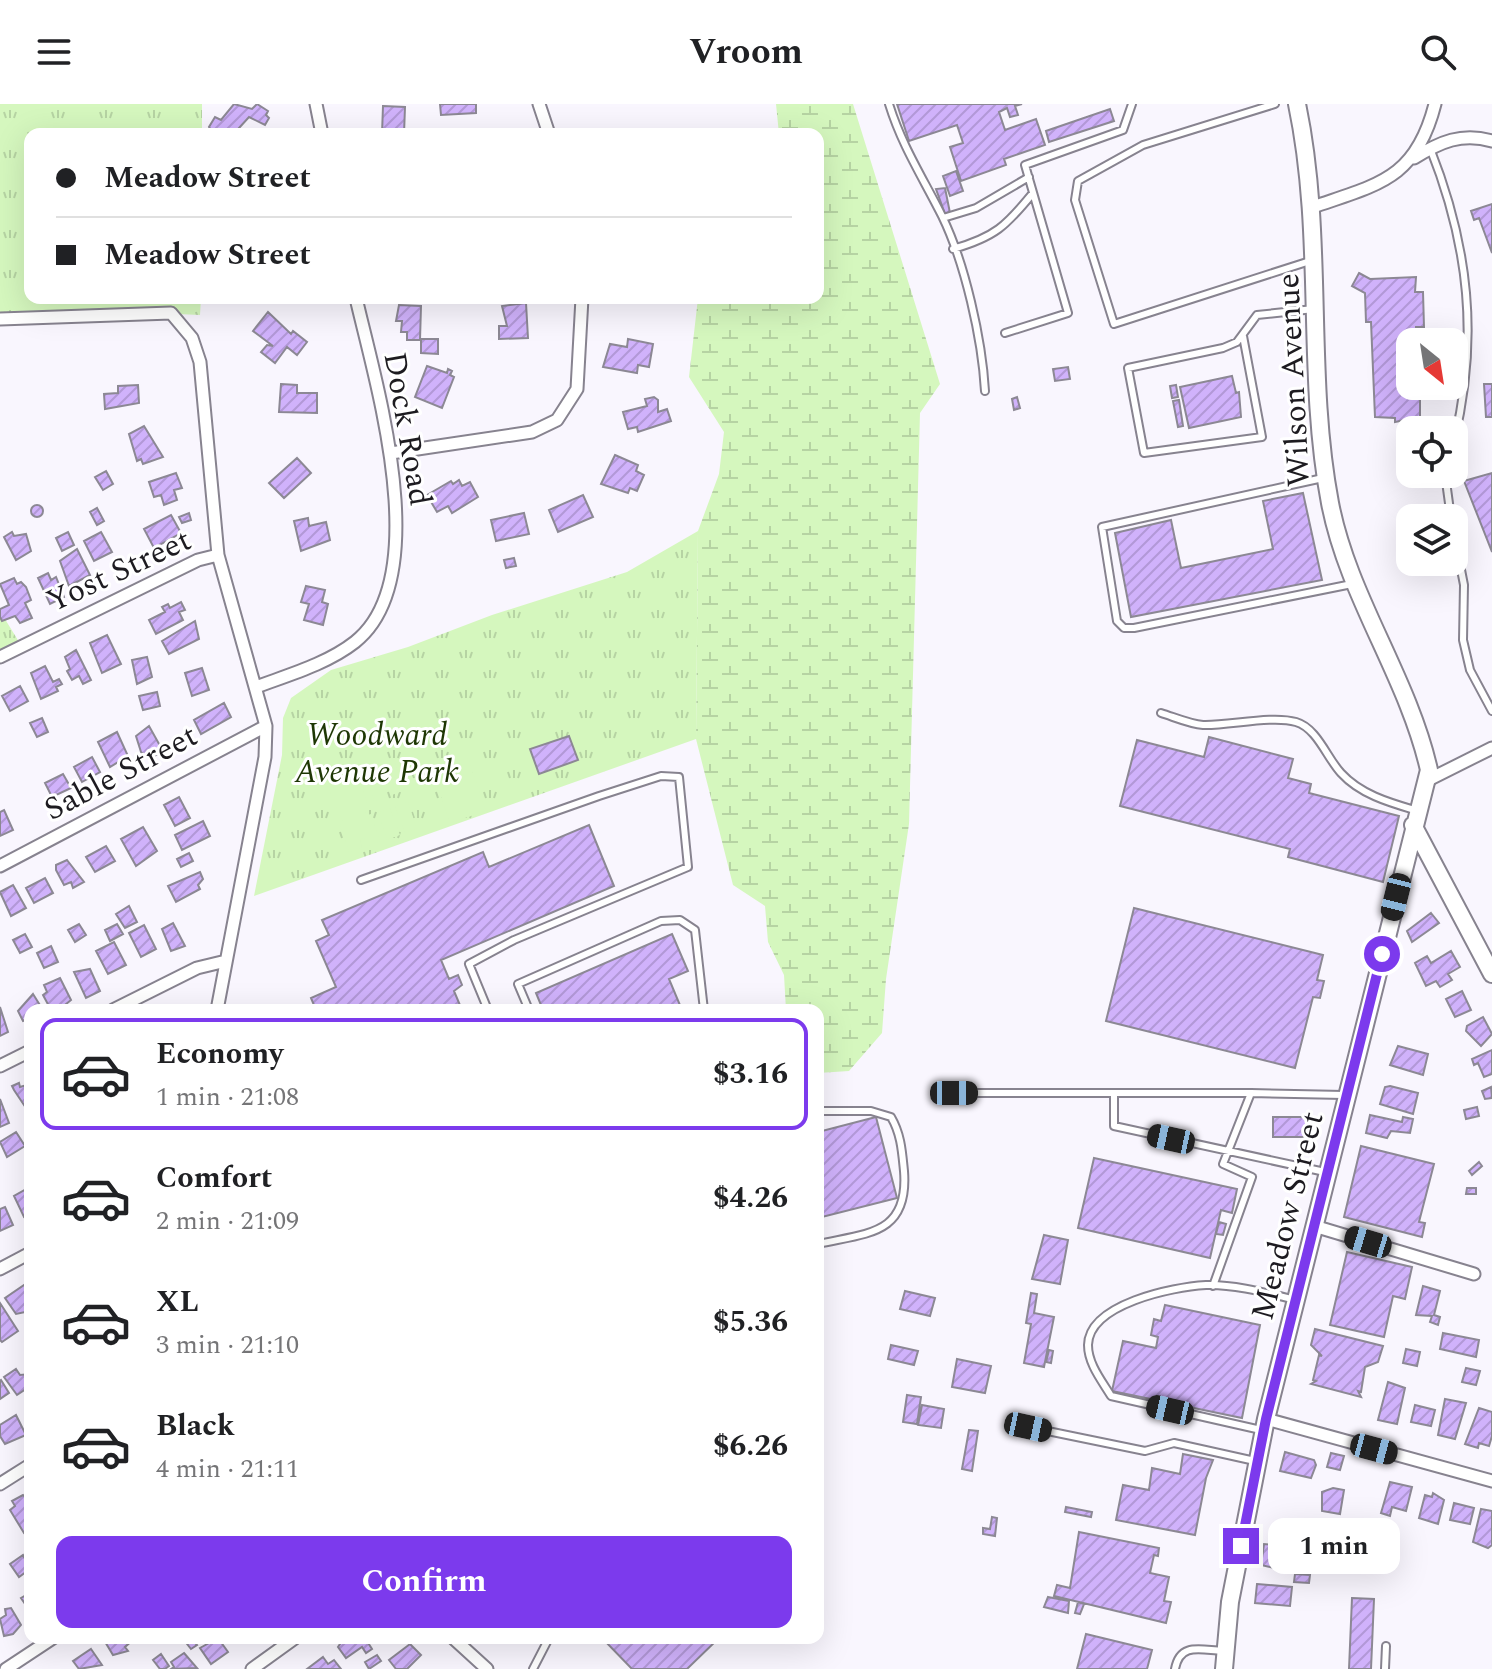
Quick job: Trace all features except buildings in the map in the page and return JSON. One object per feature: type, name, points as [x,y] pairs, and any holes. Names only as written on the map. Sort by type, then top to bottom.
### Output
[{"type":"main road","name":"Wilson Avenue","points":[[1297,104],[1313,207],[1325,477],[1338,536],[1355,583],[1420,735],[1428,780]]},
{"type":"main road","name":"Meadow Street","points":[[1224,1669],[1230,1602],[1265,1425],[1428,780]]},
{"type":"main road","points":[[1416,818],[1492,974]]},
{"type":"street","points":[[316,104],[321,128]]},
{"type":"street","points":[[539,104],[547,128]]},
{"type":"street","points":[[1412,159],[1428,129],[1435,104]]},
{"type":"street","points":[[1313,207],[1381,183],[1442,141],[1474,137],[1492,141]]},
{"type":"street","name":"Dock Road","points":[[256,687],[312,666],[355,642],[376,616],[386,590],[397,528],[391,453],[357,304]]},
{"type":"street","points":[[391,453],[532,432],[557,420],[577,389],[582,304]]},
{"type":"street","points":[[0,319],[171,313],[183,325],[200,362],[218,555],[266,726],[265,757],[218,1004]]},
{"type":"street","name":"Yost Street","points":[[0,657],[198,560],[218,555]]},
{"type":"street","name":"Sable Street","points":[[0,866],[266,726]]},
{"type":"street","points":[[1428,780],[1492,748]]},
{"type":"street","points":[[125,1004],[197,968],[226,961]]},
{"type":"street","points":[[0,1066],[24,1054]]},
{"type":"street","points":[[1314,1226],[1474,1274]]},
{"type":"street","points":[[0,1269],[24,1256]]},
{"type":"street","points":[[1265,1425],[1492,1481]]},
{"type":"street","points":[[0,1484],[24,1469]]},
{"type":"street","points":[[6,1669],[44,1644]]},
{"type":"street","points":[[252,1669],[287,1644]]},
{"type":"street","points":[[460,1644],[487,1669]]},
{"type":"lane","points":[[889,104],[909,159],[943,218],[982,346],[985,391]]},
{"type":"lane","points":[[1005,333],[1068,313],[1025,165],[1123,130],[1132,104]]},
{"type":"lane","points":[[1275,104],[1143,145],[1078,181],[1075,200],[1114,324],[1315,259]]},
{"type":"lane","points":[[1430,148],[1452,203],[1469,304],[1465,395],[1460,416]]},
{"type":"lane","points":[[943,218],[976,208],[1029,177]]},
{"type":"lane","points":[[953,249],[988,239],[1004,227],[1033,193]]},
{"type":"lane","points":[[1243,336],[1262,437],[1144,453],[1128,368],[1223,348],[1243,336],[1257,315],[1317,309]]},
{"type":"lane","points":[[1325,477],[1102,527],[1117,621],[1124,628],[1134,628],[1355,583]]},
{"type":"lane","points":[[1462,576],[1463,640],[1470,670],[1492,711]]},
{"type":"lane","points":[[1161,713],[1203,725],[1235,720],[1297,722],[1317,739],[1341,773],[1359,787],[1416,818]]},
{"type":"lane","points":[[361,880],[599,796],[661,776],[679,777],[688,867],[514,940],[469,964],[486,1004]]},
{"type":"lane","points":[[526,1004],[518,984],[661,921],[680,920],[695,930],[703,1004]]},
{"type":"lane","points":[[954,1093],[1347,1096]]},
{"type":"lane","points":[[1114,1093],[1114,1126],[1328,1172]]},
{"type":"lane","points":[[1213,1286],[1252,1177],[1223,1164],[1251,1093]]},
{"type":"lane","points":[[824,1111],[871,1111],[891,1117],[901,1137],[905,1189],[901,1210],[888,1224],[876,1231],[824,1243]]},
{"type":"lane","points":[[1265,1425],[1111,1396],[1092,1365],[1088,1346],[1093,1325],[1111,1309],[1145,1298],[1213,1286],[1296,1300]]},
{"type":"lane","points":[[1028,1427],[1145,1451],[1174,1443],[1258,1461]]},
{"type":"lane","points":[[533,1669],[546,1644]]},
{"type":"lane","points":[[1385,1669],[1386,1646]]},
{"type":"lane","points":[[1175,1669],[1180,1654],[1188,1648],[1226,1651]]},
{"type":"green space","points":[[0,104],[202,104],[202,128],[24,128],[24,304],[201,304],[200,315],[155,313],[0,323]]},
{"type":"green space","points":[[776,104],[853,104],[940,384],[920,413],[909,824],[886,979],[882,1033],[849,1071],[824,1073],[824,1004],[786,1004],[784,975],[768,942],[765,906],[733,885],[696,739],[698,531],[719,474],[724,432],[689,377],[697,304],[824,304],[824,128],[778,128]]},
{"type":"green space","name":"Woodward Avenue Park","points":[[698,531],[696,739],[254,896],[282,755],[283,718],[291,698],[331,670],[627,572]]},
{"type":"green space","points":[[0,611],[24,650],[0,652]]},
{"type":"green space","points":[[468,758],[486,811],[450,823],[432,771]]},
{"type":"green space","points":[[395,763],[405,790],[392,795],[383,767]]},
{"type":"green space","points":[[378,769],[387,797],[374,801],[365,773]]},
{"type":"green space","points":[[358,775],[367,803],[363,805],[367,815],[371,814],[380,842],[367,846],[364,838],[360,839],[362,848],[349,852],[340,824],[343,822],[327,785],[340,781],[343,789],[348,787],[345,779]]},
{"type":"green space","points":[[408,802],[417,829],[405,833],[395,806]]},
{"type":"green space","points":[[390,808],[400,835],[387,840],[378,812]]},
{"type":"route","points":[[1241,1546],[1266,1419],[1382,954]]}]
